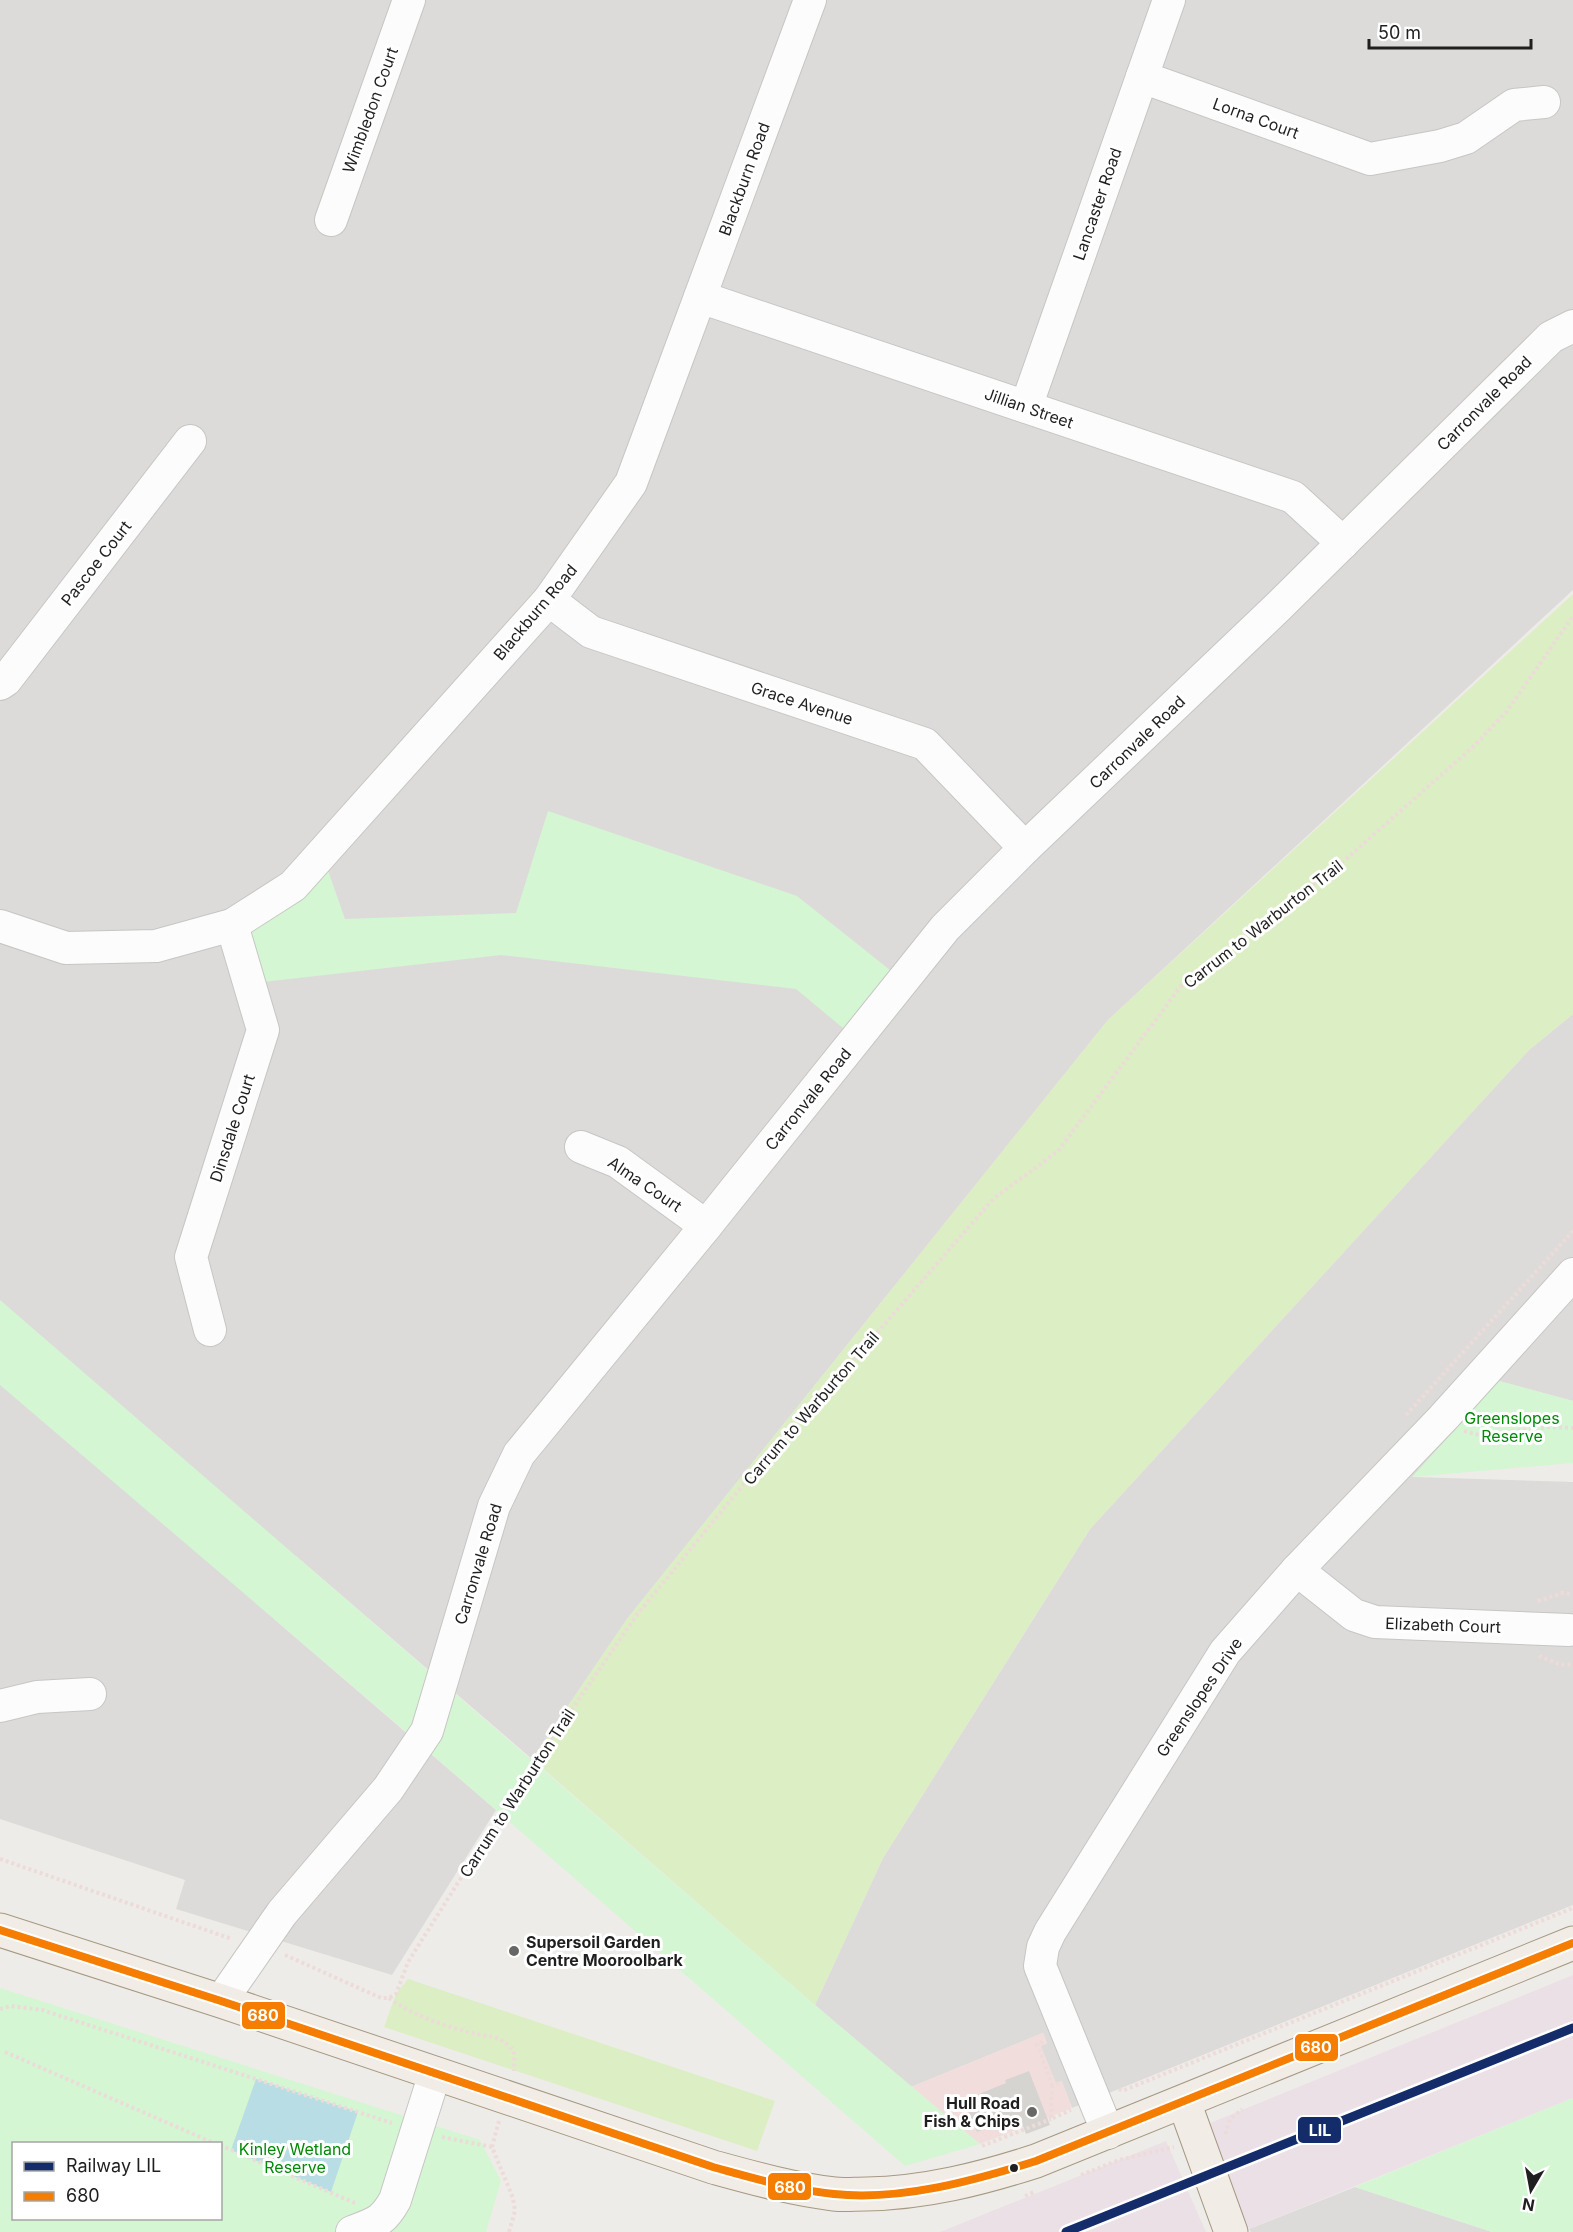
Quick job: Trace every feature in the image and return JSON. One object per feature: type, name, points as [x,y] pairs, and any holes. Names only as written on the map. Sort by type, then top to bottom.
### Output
[{"type":"main road","points":[[0,1930],[221,2001],[713,2167],[774,2184],[836,2194],[883,2194],[926,2190],[985,2178],[1036,2161],[1573,1943]]},
{"type":"main road","points":[[1184,2102],[1232,2232]]},
{"type":"street","name":"Wimbledon Court","points":[[331,220],[409,0]]},
{"type":"street","name":"Blackburn Road","points":[[0,926],[66,948],[156,946],[232,925],[293,886],[549,600],[632,483],[810,0]]},
{"type":"street","name":"Lancaster Road","points":[[1026,407],[1168,0]]},
{"type":"street","name":"Lorna Court","points":[[1142,77],[1370,159],[1440,146],[1466,138],[1514,105],[1545,102]]},
{"type":"street","name":"Jillian Street","points":[[700,297],[1293,497],[1343,543]]},
{"type":"street","name":"Carronvale Road","points":[[221,2001],[282,1913],[388,1789],[427,1731],[494,1506],[519,1454],[706,1226],[945,928],[1025,848],[1279,606],[1551,337],[1573,326]]},
{"type":"street","name":"Pascoe Court","points":[[0,684],[6,680],[190,441]]},
{"type":"street","name":"Grace Avenue","points":[[549,600],[591,632],[925,744],[1025,848]]},
{"type":"street","name":"Dinsdale Court","points":[[210,1330],[190,1257],[263,1030],[232,925]]},
{"type":"street","name":"Alma Court","points":[[581,1147],[618,1162],[706,1226]]},
{"type":"street","name":"Greenslopes Drive","points":[[1108,2133],[1040,1966],[1043,1947],[1050,1932],[1225,1652],[1297,1570],[1443,1418],[1573,1274]]},
{"type":"street","name":"Elizabeth Court","points":[[1297,1570],[1354,1616],[1375,1622],[1569,1630]]},
{"type":"street","points":[[0,1706],[37,1697],[90,1694]]},
{"type":"street","points":[[352,2232],[379,2222],[387,2215],[395,2200],[435,2073]]},
{"type":"path","name":"Carrum to Warburton Trail","points":[[0,1859],[275,1951],[381,1998],[389,1998],[396,1994],[408,1962],[517,1789],[630,1626],[792,1425],[858,1355],[993,1199],[1058,1151],[1184,982],[1345,860],[1474,747],[1507,711],[1573,616]]},
{"type":"path","points":[[1443,1418],[1462,1431],[1479,1435],[1548,1427],[1573,1428]]},
{"type":"path","points":[[1530,1604],[1563,1593],[1573,1594]]},
{"type":"path","points":[[1536,1655],[1558,1664],[1573,1665]]},
{"type":"path","points":[[1110,2086],[1122,2091],[1573,1908]]},
{"type":"path","points":[[0,2009],[11,2006],[42,2010],[417,2132],[492,2147]]},
{"type":"path","points":[[5,2052],[211,2142]]},
{"type":"path","points":[[504,2071],[514,2074]]},
{"type":"path","points":[[1052,2085],[1052,2119]]},
{"type":"path","points":[[974,2149],[1075,2109]]},
{"type":"path","points":[[222,2146],[331,2192]]},
{"type":"path","points":[[1077,2176],[1119,2160],[1177,2146],[1183,2149]]},
{"type":"path","points":[[1025,2196],[1036,2192]]},
{"type":"shaded area","points":[[0,0],[1573,0],[1573,590],[1108,1020],[627,1619],[532,1759],[296,1556],[274,1619],[496,1810],[392,1975],[176,1909],[185,1880],[0,1819]]},
{"type":"shaded area","points":[[1573,1014],[1573,1401],[1499,1381],[1413,1477],[1573,1482],[1573,1905],[1072,2108],[1043,2033],[911,2087],[815,2005],[883,1858],[1090,1529],[1529,1050]]},
{"type":"shaded area","points":[[1573,1975],[1573,2098],[1249,2229],[1205,2125]]},
{"type":"shaded area","points":[[1043,2033],[1072,2108],[980,2144],[911,2087]]},
{"type":"shaded area","points":[[1056,2040],[1071,2077],[1056,2083],[1041,2046]]},
{"type":"shaded area","points":[[1166,2141],[1206,2232],[940,2232]]},
{"type":"shaded area","points":[[1355,2187],[1492,2232],[1251,2232],[1249,2229]]},
{"type":"green space","points":[[1573,594],[1573,1014],[1529,1050],[1090,1529],[883,1858],[815,2005],[532,1759],[627,1619],[1108,1020]]},
{"type":"green space","points":[[548,811],[797,896],[895,974],[849,1033],[796,989],[501,955],[254,983],[236,926],[325,862],[345,919],[516,913]]},
{"type":"green space","points":[[0,1300],[815,2005],[980,2144],[905,2166],[404,1730],[0,1385]]},
{"type":"green space","name":"Greenslopes Reserve","points":[[1499,1381],[1573,1401],[1573,1463],[1412,1477]]},
{"type":"green space","points":[[408,1979],[775,2101],[757,2151],[384,2027],[396,1994]]},
{"type":"green space","name":"Kinley Wetland Reserve","points":[[0,1988],[480,2140],[501,2181],[486,2232],[0,2232]]},
{"type":"green space","points":[[1573,2098],[1573,2232],[1492,2232],[1355,2187]]},
{"type":"water","points":[[256,2079],[358,2112],[331,2192],[231,2150]]},
{"type":"pier","points":[[1239,2157],[1243,2168],[1187,2191],[1183,2180]]},
{"type":"building","points":[[1029,2071],[1050,2125],[1026,2134],[1019,2115],[977,2132],[964,2100]]},
{"type":"rail line","name":"LIL","points":[[1066,2232],[1573,2028]]},
{"type":"transit line","name":"680","points":[[0,1930],[221,2001],[713,2167],[803,2190],[859,2195],[885,2195],[936,2188],[1036,2161],[1573,1943]]},
{"type":"place","name":"Supersoil Garden Centre Mooroolbark","points":[[514,1951]]},
{"type":"place","name":"Hull Road Fish & Chips","points":[[1032,2112]]}]
